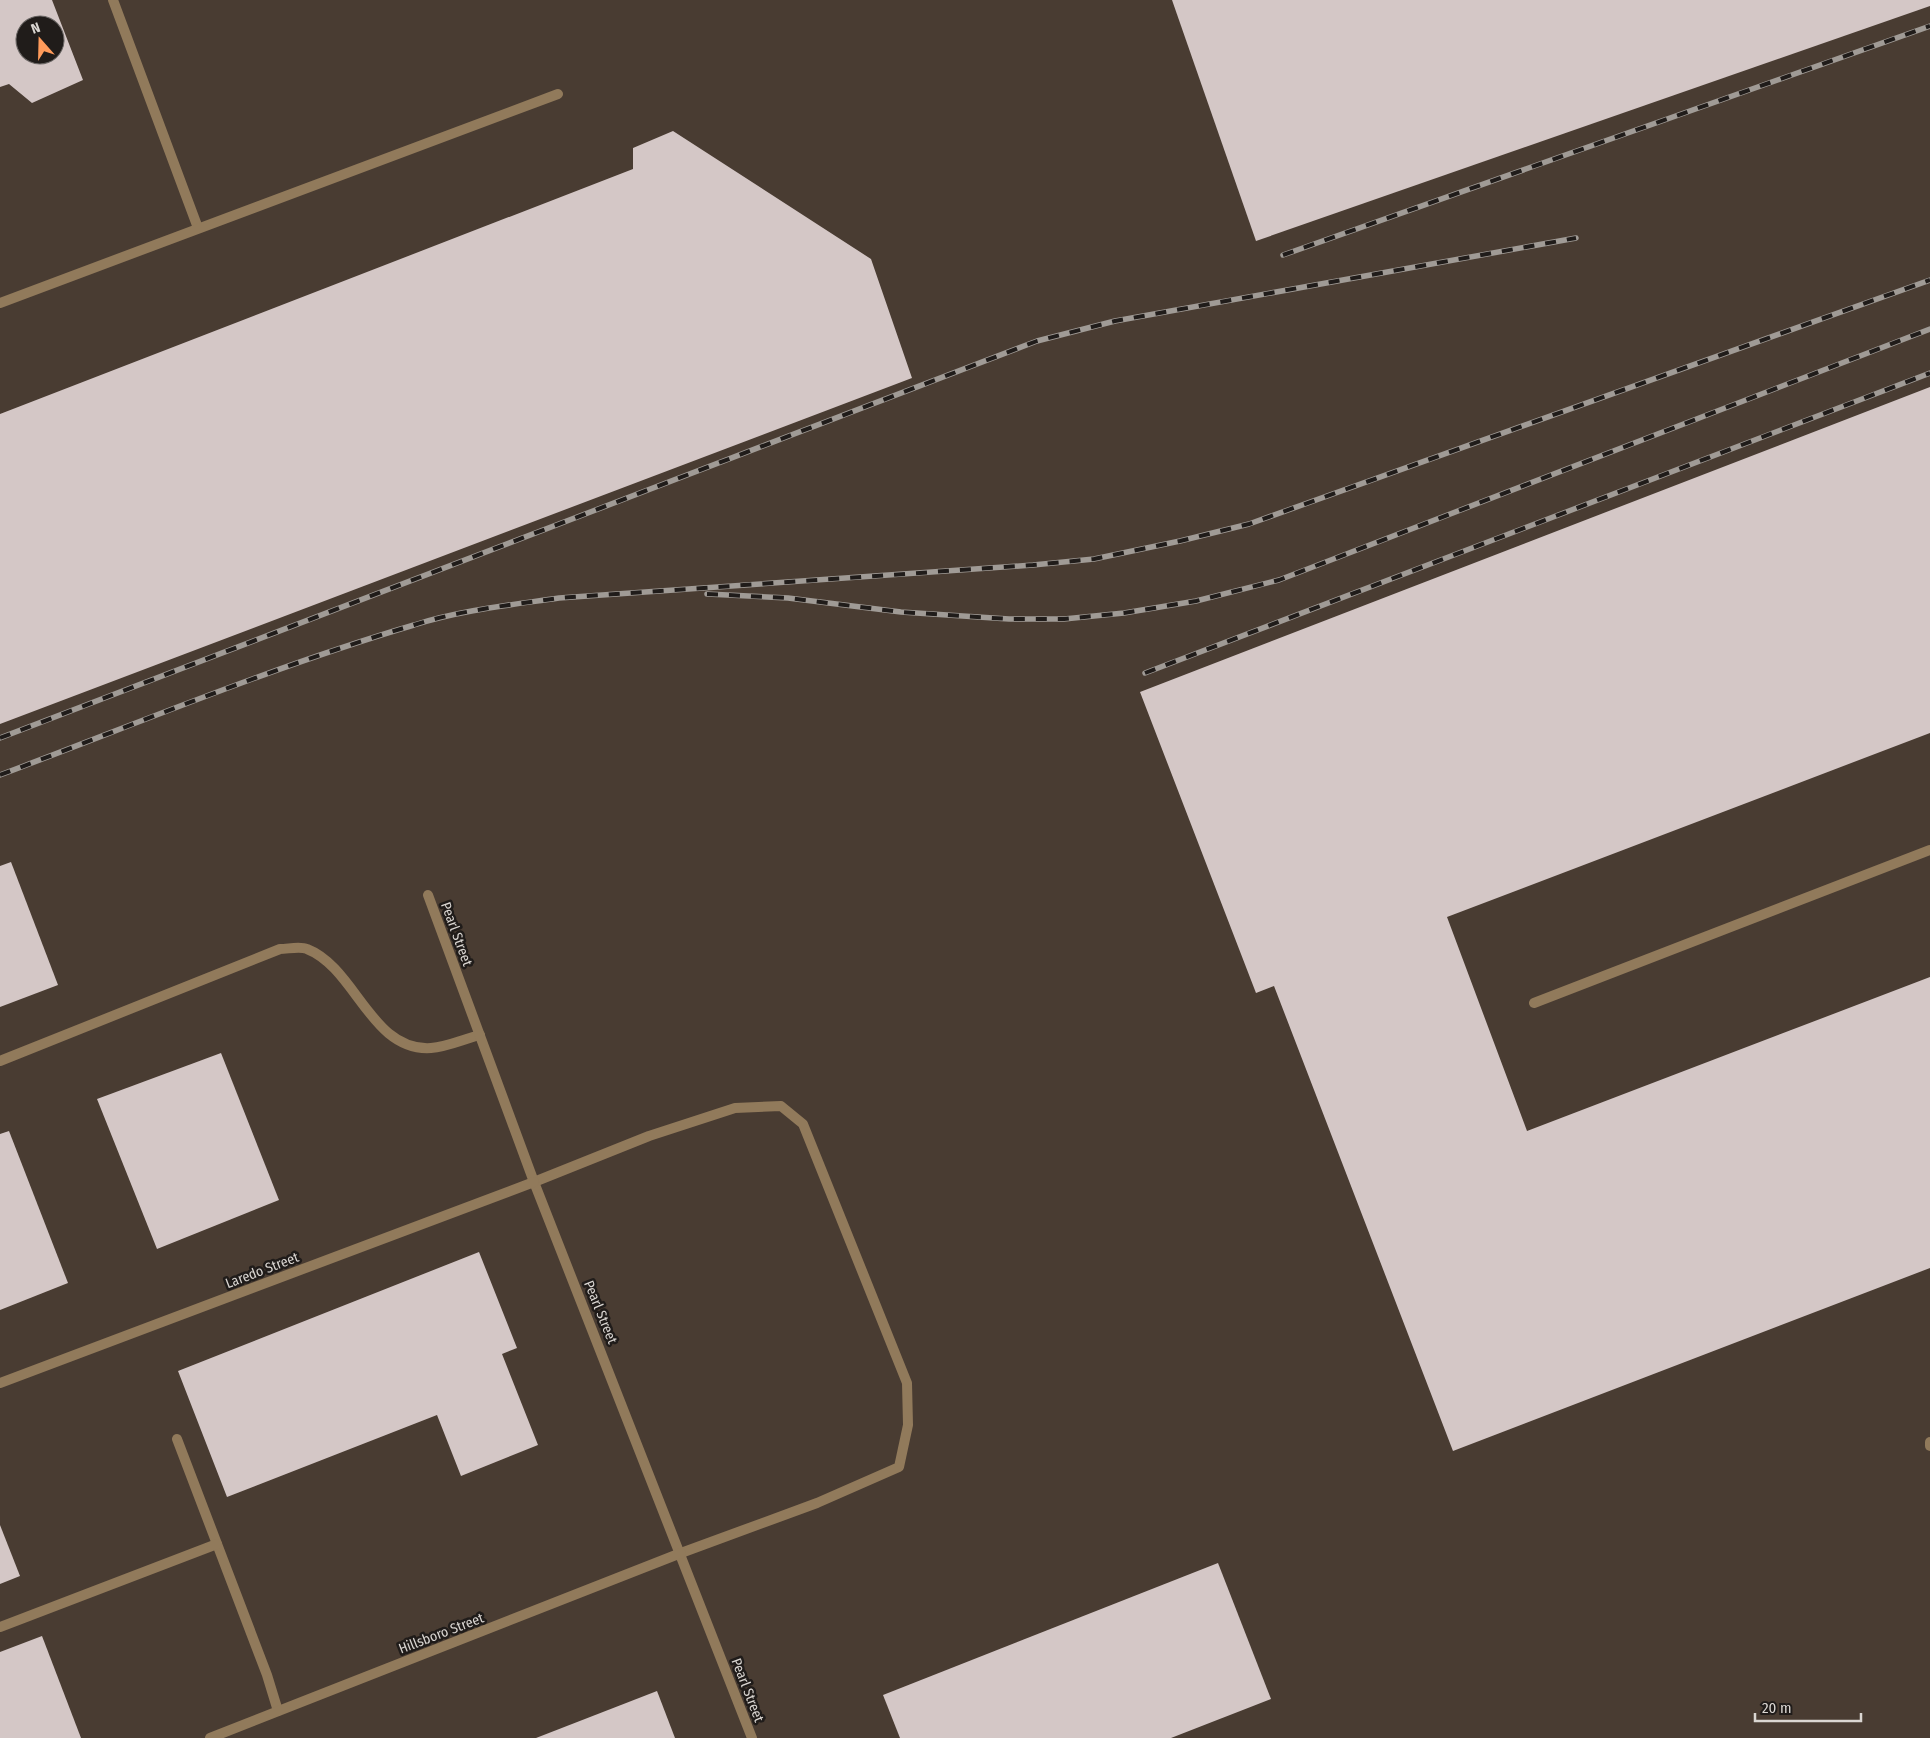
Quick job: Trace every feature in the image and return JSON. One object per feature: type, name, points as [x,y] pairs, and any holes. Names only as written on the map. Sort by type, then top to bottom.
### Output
[{"type":"street","points":[[113,0],[198,228]]},
{"type":"street","points":[[0,303],[558,94]]},
{"type":"street","points":[[1534,1003],[1930,850]]},
{"type":"street","name":"Pearl Street","points":[[428,895],[534,1182],[752,1738]]},
{"type":"street","points":[[0,1062],[280,949],[305,948],[329,962],[346,981],[367,1012],[401,1042],[431,1048],[480,1035]]},
{"type":"street","name":"Laredo Street","points":[[0,1383],[534,1182],[649,1136],[735,1108],[781,1106],[803,1124],[907,1384],[908,1425],[899,1466],[817,1503],[681,1553]]},
{"type":"street","points":[[177,1439],[267,1675],[278,1711]]},
{"type":"street","points":[[0,1627],[218,1544]]},
{"type":"street","name":"Hillsboro Street","points":[[210,1738],[681,1553]]},
{"type":"shaded area","points":[[0,0],[1930,0],[1930,1738],[0,1738]]},
{"type":"building","points":[[0,0],[52,0],[58,15],[15,15],[15,65],[65,65],[65,34],[83,80],[32,103],[9,84],[0,87]]},
{"type":"building","points":[[1172,0],[1930,0],[1930,6],[1256,241]]},
{"type":"building","points":[[673,131],[871,259],[912,378],[0,724],[0,414],[633,169],[633,148]]},
{"type":"building","points":[[1930,387],[1930,733],[1447,917],[1527,1131],[1930,977],[1930,1268],[1453,1451],[1274,986],[1256,993],[1140,692]]},
{"type":"building","points":[[11,862],[58,985],[0,1007],[0,866]]},
{"type":"building","points":[[221,1053],[279,1200],[157,1249],[97,1099]]},
{"type":"building","points":[[9,1131],[68,1283],[0,1310],[0,1134]]},
{"type":"building","points":[[479,1252],[517,1348],[502,1354],[538,1445],[461,1476],[437,1415],[227,1497],[178,1371]]},
{"type":"building","points":[[0,1525],[20,1576],[0,1584]]},
{"type":"building","points":[[1218,1563],[1271,1699],[1171,1738],[900,1738],[883,1695]]},
{"type":"building","points":[[42,1636],[81,1738],[0,1738],[0,1652]]},
{"type":"building","points":[[657,1691],[675,1738],[536,1738]]},
{"type":"railway","points":[[1283,255],[1930,26]]},
{"type":"railway","points":[[0,738],[1037,341],[1115,321],[1576,238]]},
{"type":"railway","points":[[0,775],[206,696],[310,659],[414,625],[468,612],[559,598],[1033,565],[1094,559],[1249,524],[1930,280]]},
{"type":"railway","points":[[707,594],[788,598],[901,612],[1009,619],[1064,619],[1124,613],[1196,601],[1279,580],[1930,329]]},
{"type":"railway","points":[[1145,673],[1930,373]]}]
